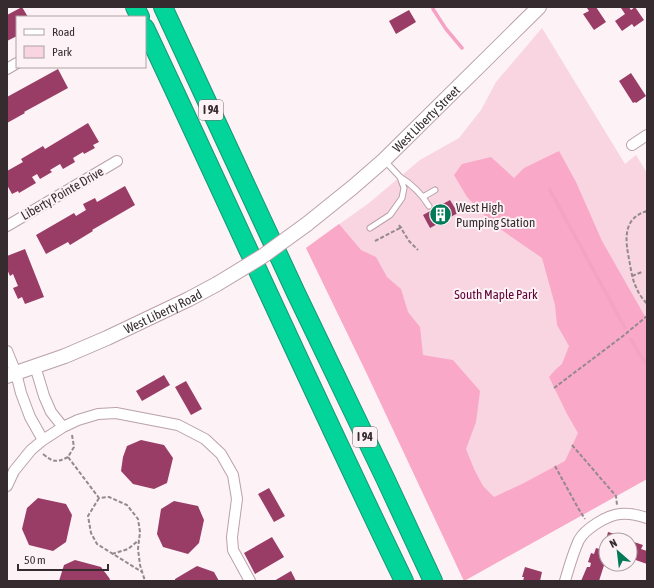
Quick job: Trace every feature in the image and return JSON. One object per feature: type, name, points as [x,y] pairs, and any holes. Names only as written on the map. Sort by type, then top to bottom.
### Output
[{"type":"highway","points":[[135,7],[140,16]]},
{"type":"highway","name":"I 94","points":[[163,7],[296,293],[433,581]]},
{"type":"highway","name":"I 94","points":[[146,30],[357,484],[404,581]]},
{"type":"main road","name":"West Liberty Street","points":[[307,224],[384,160],[539,7]]},
{"type":"main road","name":"West Liberty Road","points":[[11,375],[65,356],[189,299],[263,256],[307,224]]},
{"type":"street","points":[[7,69],[16,64]]},
{"type":"street","points":[[632,145],[647,135]]},
{"type":"street","name":"Liberty Pointe Drive","points":[[7,226],[117,161]]},
{"type":"street","points":[[7,351],[11,375],[21,393],[30,418],[43,440]]},
{"type":"street","points":[[35,366],[44,396],[51,412],[63,427]]},
{"type":"street","points":[[7,486],[14,471],[31,450],[63,427],[78,420],[98,414],[116,413],[178,425],[205,439],[221,454],[233,475],[237,499],[232,537],[233,550],[250,581]]},
{"type":"street","points":[[565,581],[580,538],[591,527],[618,514],[633,514],[647,518]]},
{"type":"lane","points":[[384,160],[400,177],[411,184],[424,197],[429,206]]},
{"type":"lane","points":[[370,228],[390,215],[402,198],[404,188],[400,177]]},
{"type":"lane","points":[[424,197],[435,190]]},
{"type":"path","points":[[647,211],[641,212],[631,220],[626,233],[632,276],[637,290],[647,304]]},
{"type":"path","points":[[375,241],[400,226],[409,241],[418,250]]},
{"type":"path","points":[[632,276],[642,272]]},
{"type":"path","points":[[554,388],[647,316]]},
{"type":"path","points":[[42,453],[51,460],[61,461],[68,458],[74,447],[72,434]]},
{"type":"path","points":[[572,445],[616,496],[618,514]]},
{"type":"path","points":[[68,458],[99,498]]},
{"type":"path","points":[[555,466],[582,515],[591,527]]},
{"type":"path","points":[[99,498],[109,497],[127,505],[138,519],[140,532],[138,549],[140,565],[145,581]]},
{"type":"path","points":[[99,498],[88,516],[91,533],[97,544],[143,573]]},
{"type":"path","points":[[112,554],[128,549],[139,540]]},
{"type":"green space","name":"South Maple Park","points":[[542,28],[625,164],[636,155],[647,173],[647,479],[464,581],[306,248],[369,203],[420,160],[459,138],[481,110],[496,82]]},
{"type":"shaded area","points":[[559,151],[576,182],[602,241],[647,320],[647,479],[464,581],[306,248],[339,224],[361,250],[376,257],[387,277],[401,289],[408,312],[420,327],[423,355],[453,360],[480,391],[476,422],[466,449],[483,486],[494,497],[565,461],[578,433],[549,377],[562,364],[569,346],[557,325],[555,305],[542,258],[493,224],[467,197],[454,175],[462,164],[491,157],[514,178],[524,168]]},
{"type":"building","points":[[22,7],[27,16],[16,16],[16,36],[7,41],[7,15]]},
{"type":"building","points":[[596,7],[606,22],[594,30],[583,14],[589,11],[587,8]]},
{"type":"building","points":[[629,7],[631,10],[635,7],[644,20],[634,27],[632,24],[622,31],[615,21],[625,14],[621,8]]},
{"type":"building","points":[[409,10],[416,22],[396,34],[389,21]]},
{"type":"building","points":[[58,69],[68,88],[7,123],[7,97]]},
{"type":"building","points":[[631,73],[646,96],[636,103],[633,103],[619,81]]},
{"type":"building","points":[[88,123],[99,142],[93,145],[95,148],[84,154],[83,152],[73,158],[75,162],[63,169],[60,164],[50,170],[52,172],[40,179],[37,174],[32,177],[36,183],[19,193],[18,191],[12,194],[7,185],[7,171],[23,162],[21,159],[43,146],[45,149]]},
{"type":"building","points":[[125,186],[135,205],[92,230],[93,231],[70,245],[68,242],[46,254],[36,235],[74,213],[76,216],[86,210],[83,204],[95,198],[97,202]]},
{"type":"building","name":"West High Pumping Station","points":[[450,200],[458,213],[430,228],[423,215]]},
{"type":"building","points":[[25,249],[44,297],[25,304],[22,297],[18,299],[13,288],[18,286],[13,274],[10,276],[7,269],[7,256]]},
{"type":"building","points":[[164,375],[170,385],[142,401],[136,391]]},
{"type":"building","points":[[186,381],[202,409],[191,415],[175,387]]},
{"type":"building","points":[[141,440],[164,445],[173,458],[167,483],[154,489],[133,484],[121,471],[123,457],[127,446]]},
{"type":"building","points":[[269,488],[285,516],[274,522],[258,494]]},
{"type":"building","points":[[38,498],[66,504],[72,515],[66,542],[53,551],[29,545],[22,529],[27,508]]},
{"type":"building","points":[[174,501],[198,506],[204,520],[199,543],[188,554],[163,547],[157,534],[161,509]]},
{"type":"building","points":[[272,537],[284,557],[255,574],[244,553]]},
{"type":"building","points":[[638,543],[643,545],[641,549],[647,551],[647,564],[638,561]]},
{"type":"building","points":[[596,548],[598,549],[598,572],[602,572],[599,581],[581,581],[587,567],[590,567],[591,563],[588,562],[591,553],[594,554]]},
{"type":"building","points":[[75,560],[101,567],[110,579],[109,581],[59,581],[64,565]]},
{"type":"building","points":[[197,566],[214,572],[219,581],[175,581],[175,579]]},
{"type":"building","points":[[525,567],[542,572],[540,581],[523,581],[524,577],[522,577]]},
{"type":"building","points":[[291,571],[296,581],[274,581]]},
{"type":"waterway","points":[[433,9],[446,29],[462,48]]},
{"type":"waterway","points":[[550,190],[625,328]]},
{"type":"waterway","points":[[631,339],[647,364]]},
{"type":"place","name":"West High Pumping Station","points":[[440,214]]}]
